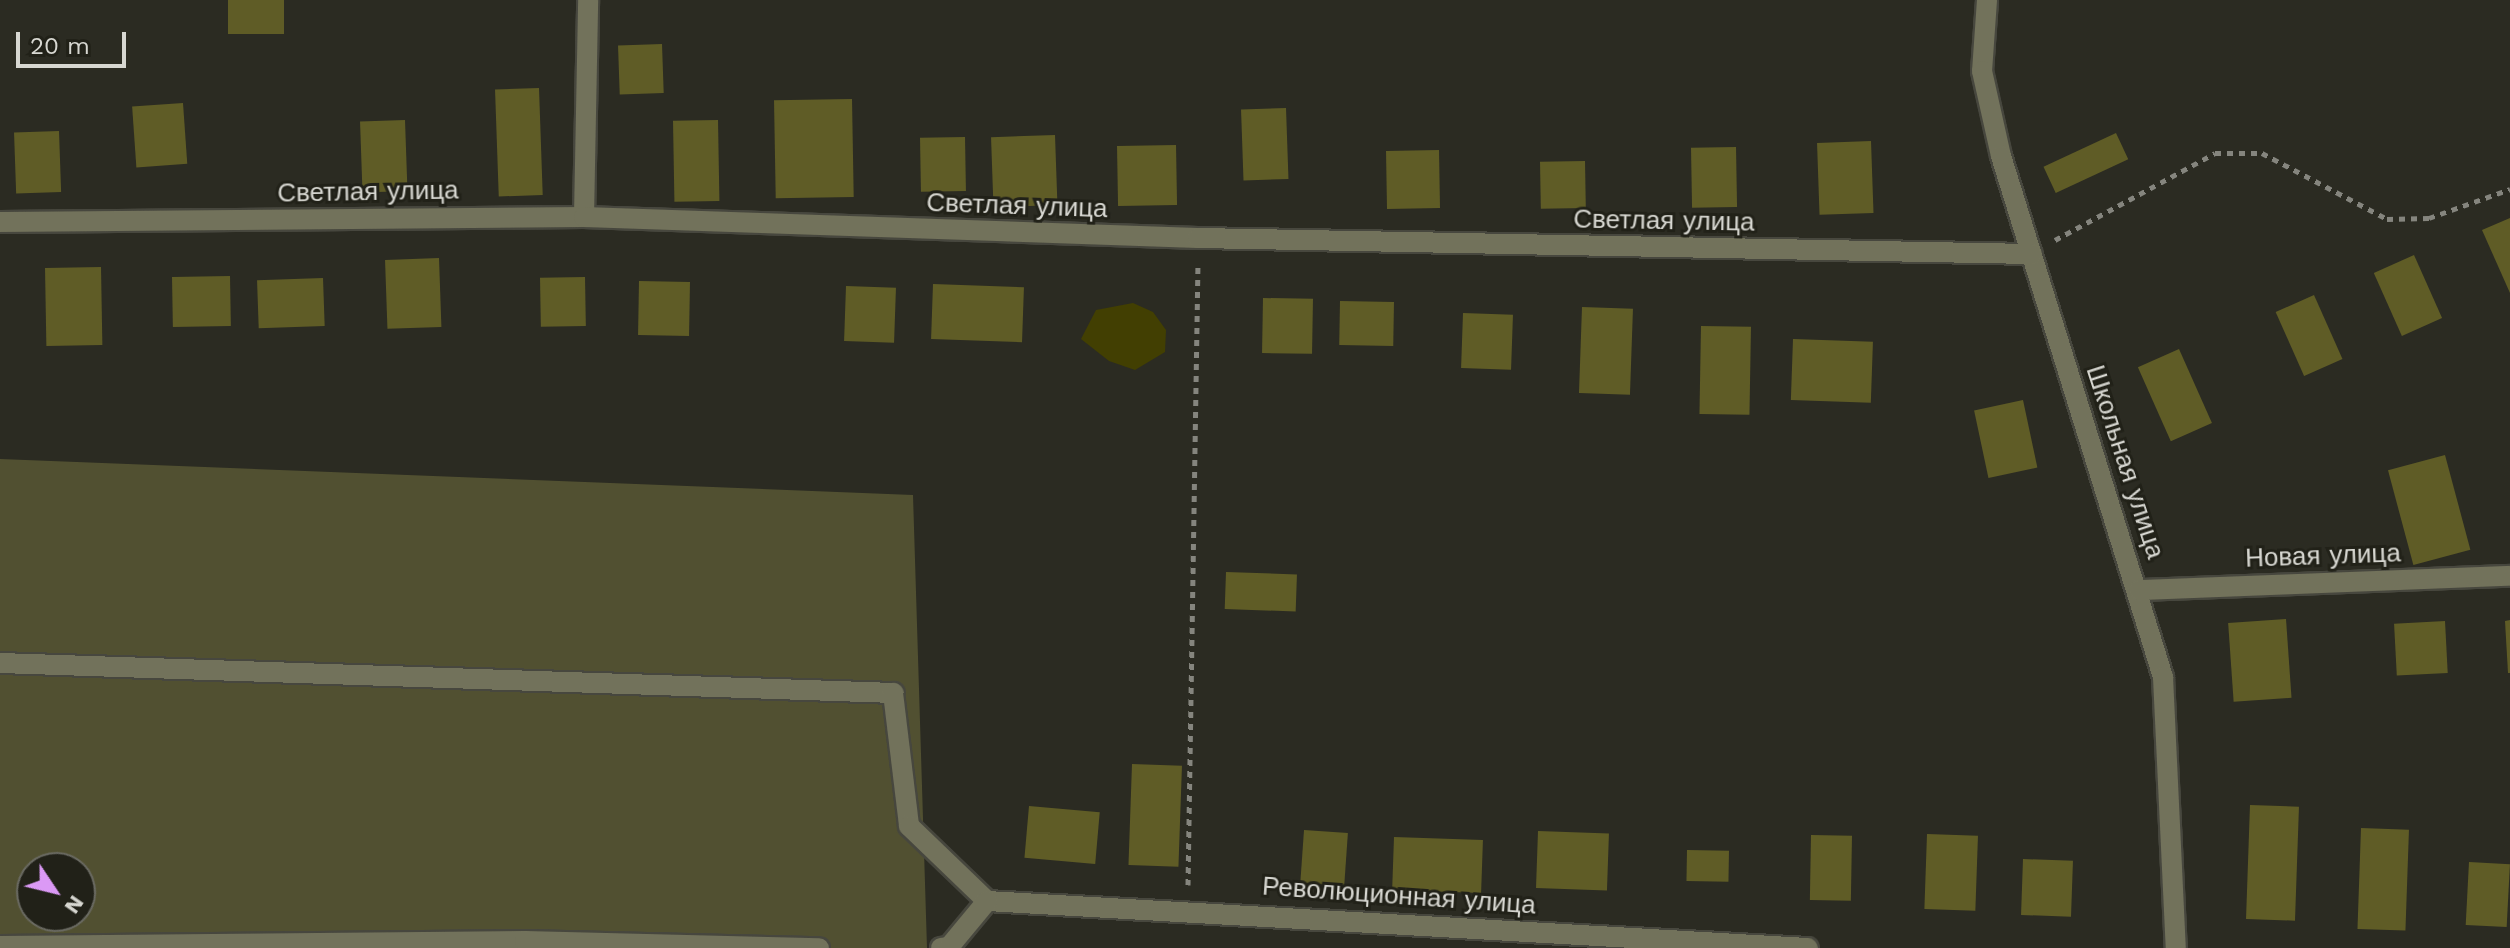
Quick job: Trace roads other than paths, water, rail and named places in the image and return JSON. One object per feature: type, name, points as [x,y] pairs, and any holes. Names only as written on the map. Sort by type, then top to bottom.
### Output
[{"type":"street","points":[[584,217],[588,0]]},
{"type":"street","name":"Школьная улица","points":[[1987,0],[1982,71],[2001,156],[2139,590],[2163,677],[2176,948]]},
{"type":"street","name":"Светлая улица","points":[[0,222],[584,217],[1198,238],[2032,254]]},
{"type":"street","name":"Новая улица","points":[[2139,590],[2510,576]]},
{"type":"street","points":[[0,663],[893,693],[909,826],[987,901],[949,947],[941,948]]},
{"type":"street","name":"Революционная улица","points":[[987,901],[1187,910],[1808,948]]},
{"type":"street","points":[[0,946],[525,941],[819,948]]}]
